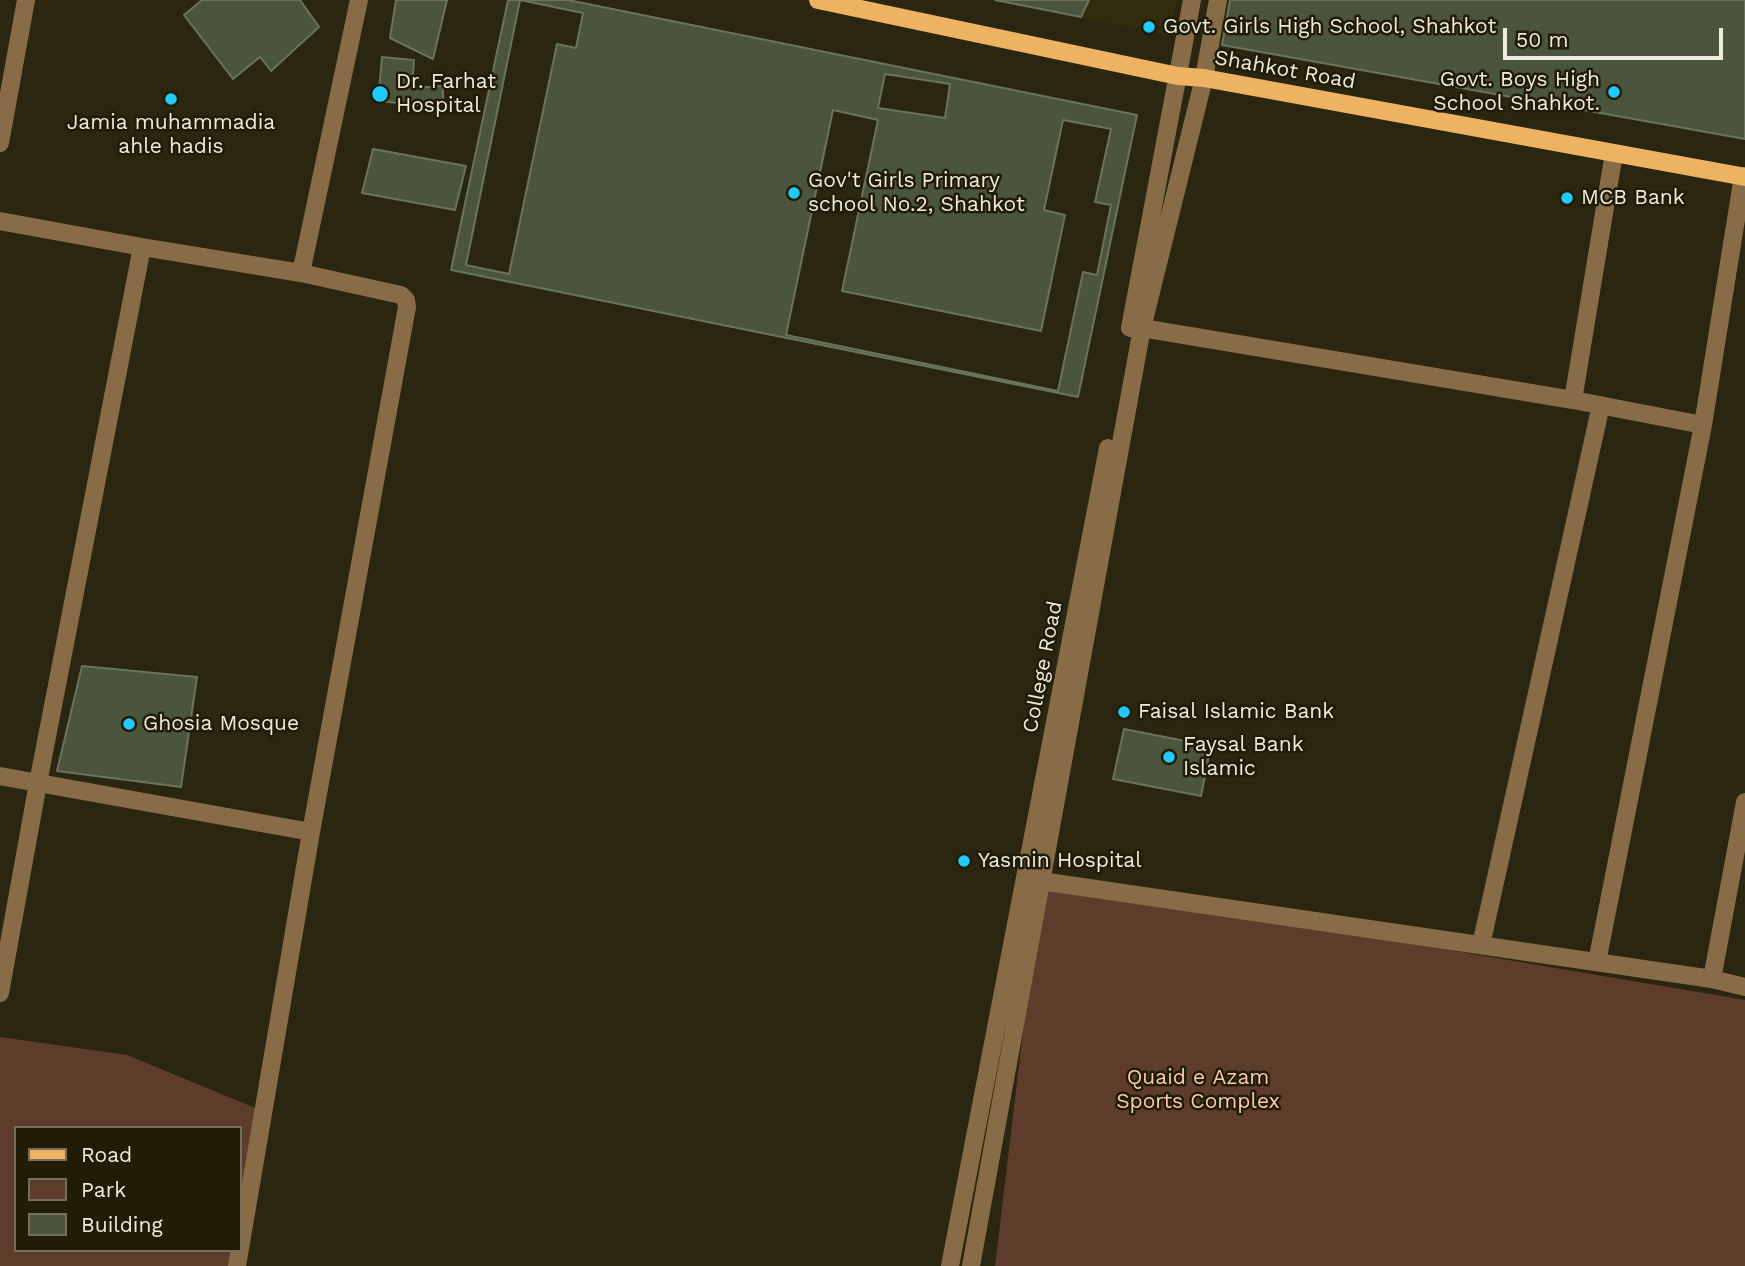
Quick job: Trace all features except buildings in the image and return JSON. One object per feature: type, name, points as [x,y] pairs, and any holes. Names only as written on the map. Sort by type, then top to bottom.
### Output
[{"type":"main road","name":"Shahkot Road","points":[[818,0],[1178,76],[1204,78],[1744,176]]},
{"type":"street","points":[[0,143],[26,0]]},
{"type":"street","points":[[301,273],[359,0]]},
{"type":"street","name":"College Road","points":[[950,1266],[1192,0]]},
{"type":"street","name":"College Road","points":[[971,1266],[1142,328],[1204,78],[1218,0]]},
{"type":"street","points":[[1573,400],[1614,153]]},
{"type":"street","points":[[1597,962],[1703,425],[1744,176]]},
{"type":"street","points":[[0,221],[301,273],[401,295],[406,300],[407,307],[311,832],[242,1237]]},
{"type":"street","points":[[0,993],[142,247]]},
{"type":"street","points":[[1142,328],[1573,400],[1703,425]]},
{"type":"street","points":[[1481,945],[1601,405]]},
{"type":"street","points":[[0,776],[311,832]]},
{"type":"street","points":[[1712,979],[1745,802]]},
{"type":"street","points":[[1041,881],[1712,979],[1745,987]]},
{"type":"shaded area","name":"Govt. Girls High School, Shahkot","points":[[995,0],[1177,0],[1170,36]]},
{"type":"green space","name":"Quaid e Azam Sports Complex","points":[[1041,881],[1745,1000],[1745,1266],[995,1266]]},
{"type":"green space","points":[[0,1037],[127,1055],[265,1112],[242,1239],[242,1126],[14,1126],[14,1252],[240,1252],[237,1266],[0,1266]]},
{"type":"place","name":"Govt. Girls High School, Shahkot","points":[[1149,27]]},
{"type":"place","name":"Govt. Boys High School Shahkot.","points":[[1614,92]]},
{"type":"place","name":"Dr. Farhat Hospital","points":[[380,94]]},
{"type":"place","name":"Jamia muhammadia ahle hadis","points":[[171,99]]},
{"type":"place","name":"Gov't Girls Primary school No.2, Shahkot","points":[[794,193]]},
{"type":"place","name":"MCB Bank","points":[[1567,198]]},
{"type":"place","name":"Faisal Islamic Bank","points":[[1124,712]]},
{"type":"place","name":"Ghosia Mosque","points":[[129,724]]},
{"type":"place","name":"Faysal Bank Islamic","points":[[1169,757]]},
{"type":"place","name":"Yasmin Hospital","points":[[964,861]]}]
